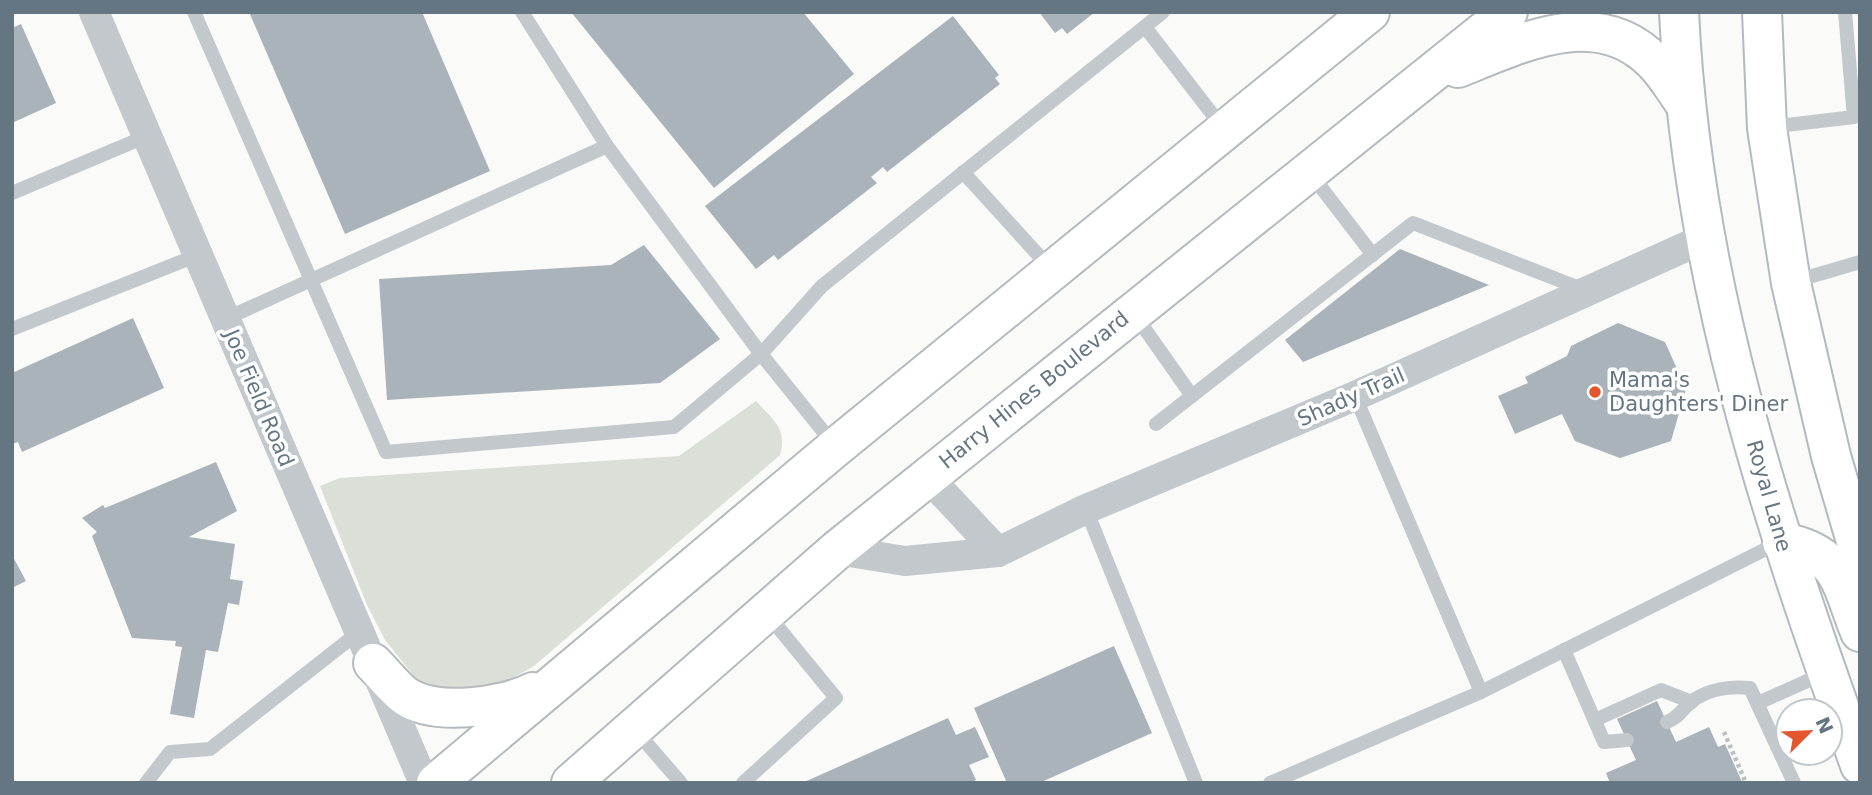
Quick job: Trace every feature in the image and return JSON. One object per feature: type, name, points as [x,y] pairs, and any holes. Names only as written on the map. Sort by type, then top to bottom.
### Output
[{"type":"main road","points":[[436,783],[1051,269],[1370,12]]},
{"type":"main road","name":"Harry Hines Boulevard","points":[[571,783],[837,550],[1508,12]]},
{"type":"main road","name":"Royal Lane","points":[[1679,12],[1683,101],[1703,239],[1719,318],[1782,542],[1860,765]]},
{"type":"main road","points":[[1762,12],[1768,128],[1791,283],[1857,537]]},
{"type":"main road","points":[[1417,84],[1522,42],[1588,30],[1610,34],[1633,45],[1655,62],[1683,101]]},
{"type":"main road","points":[[1782,542],[1808,547],[1823,555],[1838,576],[1860,632]]},
{"type":"main road","points":[[366,648],[406,696],[453,707],[483,708],[516,700],[557,680]]},
{"type":"street","name":"Joe Field Road","points":[[94,12],[424,783]]},
{"type":"street","name":"Shady Trail","points":[[837,550],[905,561],[998,552],[1086,509],[1355,396],[1703,239]]},
{"type":"street","points":[[927,476],[998,552]]},
{"type":"lane","points":[[194,12],[386,452],[674,427],[761,354],[822,286],[1163,12]]},
{"type":"lane","points":[[522,12],[607,146],[761,354],[836,447]]},
{"type":"lane","points":[[1768,128],[1854,117],[1846,12]]},
{"type":"lane","points":[[1144,27],[1224,130]]},
{"type":"lane","points":[[12,193],[147,136]]},
{"type":"lane","points":[[225,319],[311,283],[607,146]]},
{"type":"lane","points":[[1308,171],[1373,255]]},
{"type":"lane","points":[[963,172],[1051,269]]},
{"type":"lane","points":[[1156,424],[1413,223],[1587,291]]},
{"type":"lane","points":[[12,329],[198,255]]},
{"type":"lane","points":[[1791,283],[1860,262]]},
{"type":"lane","points":[[1132,311],[1192,396]]},
{"type":"lane","points":[[1355,396],[1481,692]]},
{"type":"lane","points":[[1086,509],[1196,783]]},
{"type":"lane","points":[[1270,783],[1481,692],[1782,542]]},
{"type":"lane","points":[[743,783],[836,698],[766,612]]},
{"type":"lane","points":[[146,783],[170,752],[210,750],[366,648]]},
{"type":"lane","points":[[1564,650],[1604,742],[1627,740]]},
{"type":"lane","points":[[1758,703],[1826,672]]},
{"type":"lane","points":[[1668,722],[1680,717],[1692,702],[1728,686],[1750,688],[1794,783]]},
{"type":"lane","points":[[1595,720],[1661,690],[1692,702]]},
{"type":"lane","points":[[635,729],[681,783]]},
{"type":"path","points":[[1724,732],[1745,783]]},
{"type":"shaded area","points":[[756,401],[780,431],[780,455],[534,666],[499,686],[451,691],[418,681],[385,640],[367,605],[320,486],[340,478],[679,456]]},
{"type":"building","points":[[249,12],[422,12],[490,171],[345,234]]},
{"type":"building","points":[[571,12],[803,12],[854,74],[714,188]]},
{"type":"building","points":[[1039,12],[1095,12],[1067,34],[1062,28],[1055,33]]},
{"type":"building","points":[[953,16],[999,75],[995,78],[1000,84],[887,172],[883,167],[871,177],[877,183],[778,260],[774,255],[756,269],[705,206]]},
{"type":"building","points":[[21,24],[56,103],[12,123],[12,28]]},
{"type":"building","points":[[644,245],[720,339],[660,383],[387,400],[379,279],[611,265]]},
{"type":"building","points":[[1400,249],[1489,285],[1303,362],[1285,340]]},
{"type":"building","points":[[133,318],[164,388],[22,452],[18,442],[12,444],[12,373]]},
{"type":"building","name":"Mama's Daughters' Diner","points":[[1618,323],[1665,342],[1686,389],[1671,441],[1620,458],[1575,441],[1562,414],[1515,434],[1498,396],[1528,383],[1525,377],[1567,356],[1571,346]]},
{"type":"building","points":[[216,462],[237,511],[189,537],[235,544],[230,579],[243,581],[239,605],[228,603],[218,652],[206,650],[194,718],[170,714],[182,647],[175,646],[176,641],[132,638],[92,536],[97,532],[82,518],[103,505],[105,508]]},
{"type":"building","points":[[12,555],[26,581],[12,588]]},
{"type":"building","points":[[1114,646],[1152,733],[1039,783],[1007,783],[974,708]]},
{"type":"building","points":[[1657,701],[1676,742],[1709,727],[1718,747],[1725,744],[1742,782],[1610,783],[1606,773],[1636,760],[1617,719]]},
{"type":"building","points":[[948,718],[956,735],[975,727],[989,757],[969,765],[976,780],[969,783],[802,783]]},
{"type":"place","name":"Mama's Daughters' Diner","points":[[1595,392]]}]
